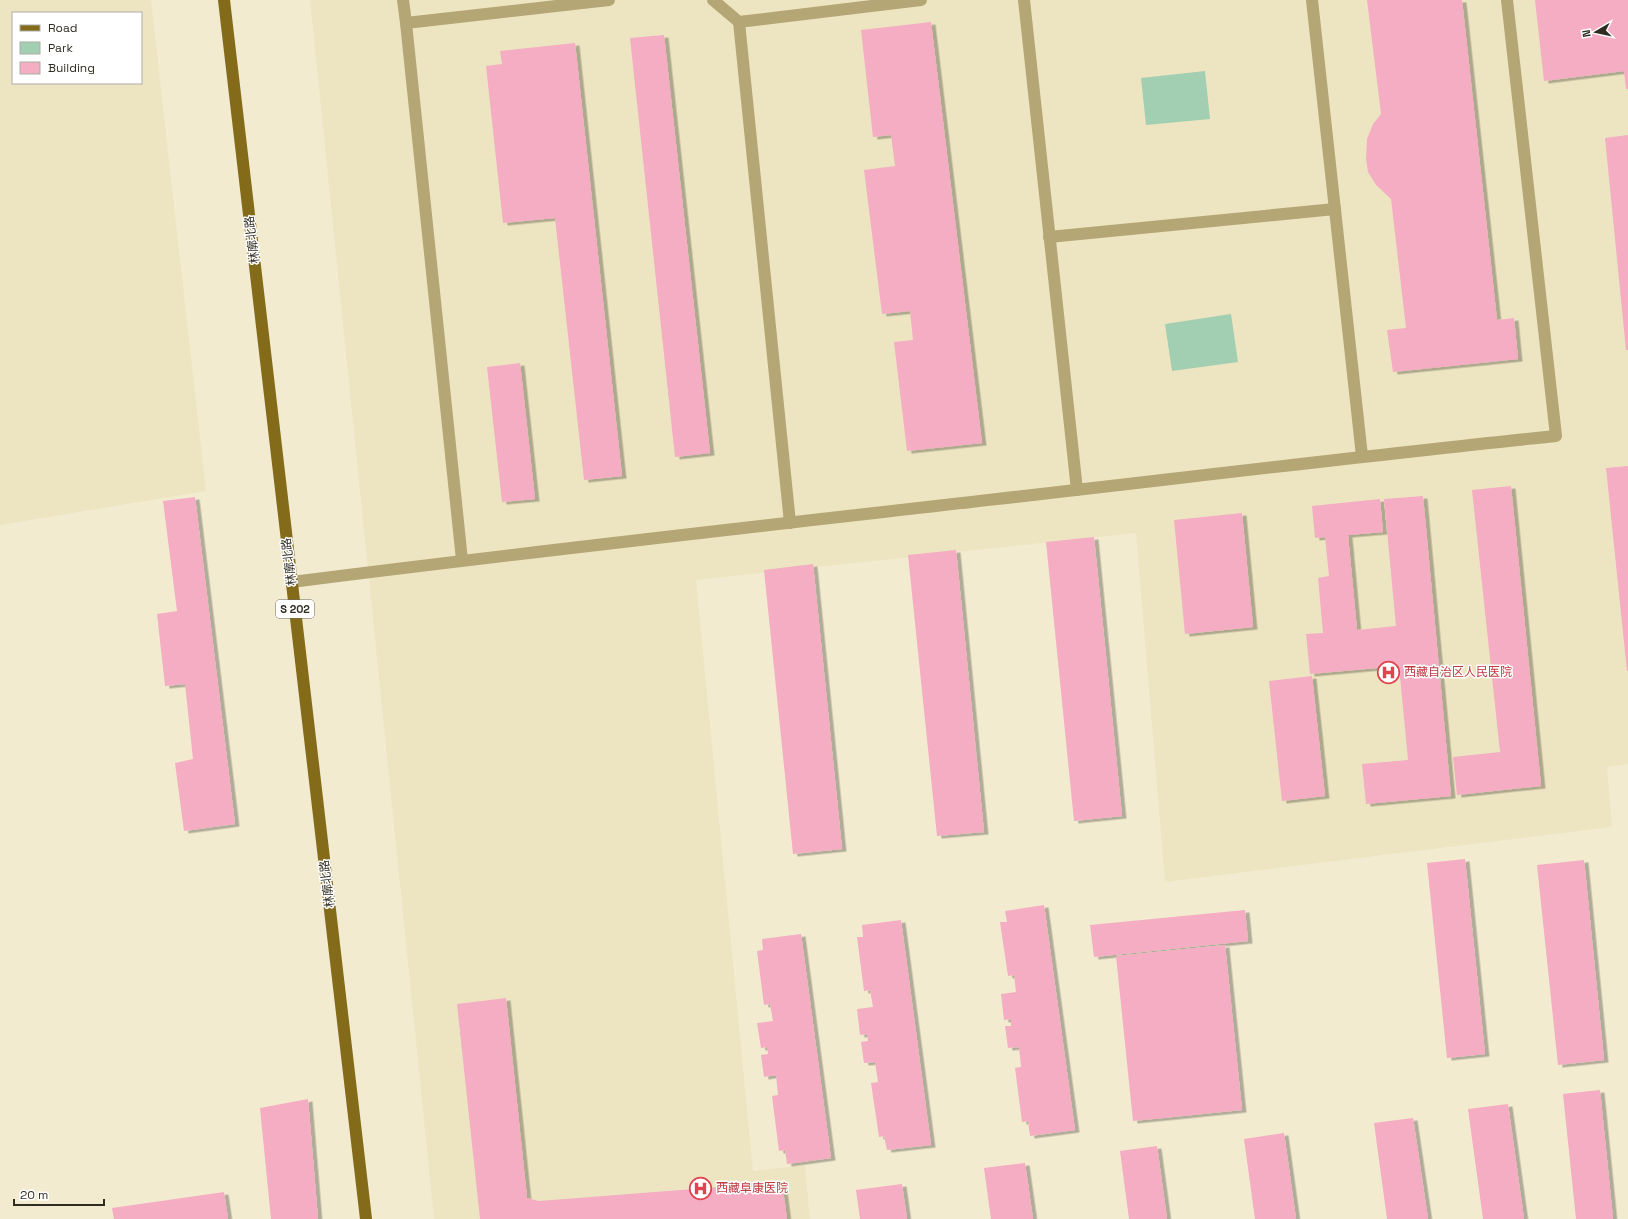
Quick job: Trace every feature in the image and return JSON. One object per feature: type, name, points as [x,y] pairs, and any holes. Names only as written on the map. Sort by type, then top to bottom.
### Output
[{"type":"main road","name":"林廓北路","points":[[224,0],[366,1219]]},
{"type":"lane","points":[[403,0],[462,560]]},
{"type":"lane","points":[[406,23],[609,0]]},
{"type":"lane","points":[[713,0],[739,22],[790,523]]},
{"type":"lane","points":[[739,22],[850,4],[921,0]]},
{"type":"lane","points":[[1024,0],[1077,490]]},
{"type":"lane","points":[[1312,0],[1362,456]]},
{"type":"lane","points":[[292,582],[462,560],[1362,456],[1556,436],[1507,0]]},
{"type":"lane","points":[[1049,237],[1335,209]]},
{"type":"shaded area","points":[[0,0],[151,0],[206,491],[0,525]]},
{"type":"shaded area","name":"西藏自治区人民医院","points":[[310,0],[1628,0],[1628,764],[1607,767],[1612,827],[1165,882],[1136,533],[696,580],[753,1171],[805,1165],[810,1219],[434,1219]]},
{"type":"green space","points":[[1205,71],[1210,119],[1146,125],[1141,78]]},
{"type":"green space","points":[[1231,314],[1238,362],[1172,371],[1165,324]]},
{"type":"building","points":[[1367,0],[1462,0],[1497,320],[1514,318],[1518,359],[1393,372],[1387,330],[1406,328],[1391,199],[1376,185],[1368,172],[1366,159],[1367,139],[1373,124],[1381,114]]},
{"type":"building","points":[[1535,0],[1628,0],[1628,89],[1626,89],[1624,71],[1544,81]]},
{"type":"building","points":[[931,22],[982,443],[907,451],[894,342],[913,340],[910,311],[882,314],[864,170],[895,166],[891,135],[873,137],[861,30]]},
{"type":"building","points":[[664,35],[710,453],[675,457],[630,38]]},
{"type":"building","points":[[575,43],[622,476],[584,480],[555,218],[503,223],[486,66],[502,64],[500,51]]},
{"type":"building","points":[[1628,135],[1628,350],[1626,350],[1605,138]]},
{"type":"building","points":[[520,363],[535,499],[502,502],[487,367]]},
{"type":"building","points":[[1628,466],[1628,671],[1627,671],[1606,468]]},
{"type":"building","points":[[1511,486],[1541,786],[1457,795],[1453,757],[1500,752],[1472,490]]},
{"type":"building","points":[[1423,496],[1451,796],[1366,804],[1362,764],[1408,760],[1399,666],[1310,674],[1306,634],[1323,633],[1318,578],[1329,576],[1325,537],[1315,538],[1312,506],[1380,499],[1383,532],[1348,535],[1357,630],[1396,626],[1384,499]]},
{"type":"building","points":[[195,497],[235,824],[184,831],[175,763],[193,759],[185,684],[165,686],[157,614],[177,611],[163,501]]},
{"type":"building","points":[[1242,513],[1253,627],[1185,634],[1174,520]]},
{"type":"building","points":[[1094,537],[1122,816],[1074,821],[1046,542]]},
{"type":"building","points":[[956,550],[984,832],[937,836],[908,555]]},
{"type":"building","points":[[813,564],[842,849],[793,854],[764,570]]},
{"type":"building","points":[[1312,676],[1325,796],[1282,801],[1269,681]]},
{"type":"building","points":[[1465,859],[1485,1054],[1447,1058],[1427,863]]},
{"type":"building","points":[[1584,860],[1604,1060],[1558,1065],[1537,865]]},
{"type":"building","points":[[1044,905],[1075,1130],[1030,1136],[1028,1121],[1022,1122],[1015,1068],[1021,1067],[1019,1047],[1008,1048],[1005,1026],[1011,1026],[1011,1019],[1004,1020],[1001,994],[1016,992],[1014,975],[1008,976],[1000,922],[1007,922],[1005,911]]},
{"type":"building","points":[[1245,910],[1248,941],[1094,957],[1090,925]]},
{"type":"building","points":[[901,920],[931,1145],[887,1150],[884,1136],[879,1137],[871,1083],[878,1082],[875,1062],[864,1063],[861,1042],[868,1041],[867,1034],[860,1035],[857,1009],[873,1007],[870,990],[864,991],[857,937],[863,937],[862,925]]},
{"type":"building","points":[[801,934],[831,1158],[787,1164],[785,1150],[779,1151],[772,1096],[778,1095],[776,1075],[764,1077],[761,1055],[768,1054],[767,1047],[761,1048],[757,1023],[773,1021],[770,1004],[764,1005],[757,951],[763,950],[762,939]]},
{"type":"building","points":[[1225,945],[1242,1110],[1133,1121],[1116,956]]},
{"type":"building","points":[[506,998],[527,1198],[539,1201],[782,1182],[787,1219],[480,1219],[457,1004]]},
{"type":"building","points":[[1600,1090],[1613,1219],[1576,1219],[1563,1094]]},
{"type":"building","points":[[308,1099],[318,1219],[271,1219],[260,1108]]},
{"type":"building","points":[[1508,1104],[1524,1219],[1483,1219],[1468,1109]]},
{"type":"building","points":[[1413,1118],[1428,1219],[1387,1219],[1374,1123]]},
{"type":"building","points":[[1284,1133],[1296,1219],[1255,1219],[1244,1139]]},
{"type":"building","points":[[1157,1146],[1167,1219],[1129,1219],[1120,1151]]},
{"type":"building","points":[[1025,1163],[1033,1219],[991,1219],[984,1168]]},
{"type":"building","points":[[902,1184],[907,1219],[860,1219],[856,1190]]},
{"type":"building","points":[[224,1192],[228,1219],[114,1219],[112,1208]]},
{"type":"place","name":"西藏自治区人民医院","points":[[1388,672]]},
{"type":"place","name":"西藏阜康医院","points":[[700,1188]]}]
